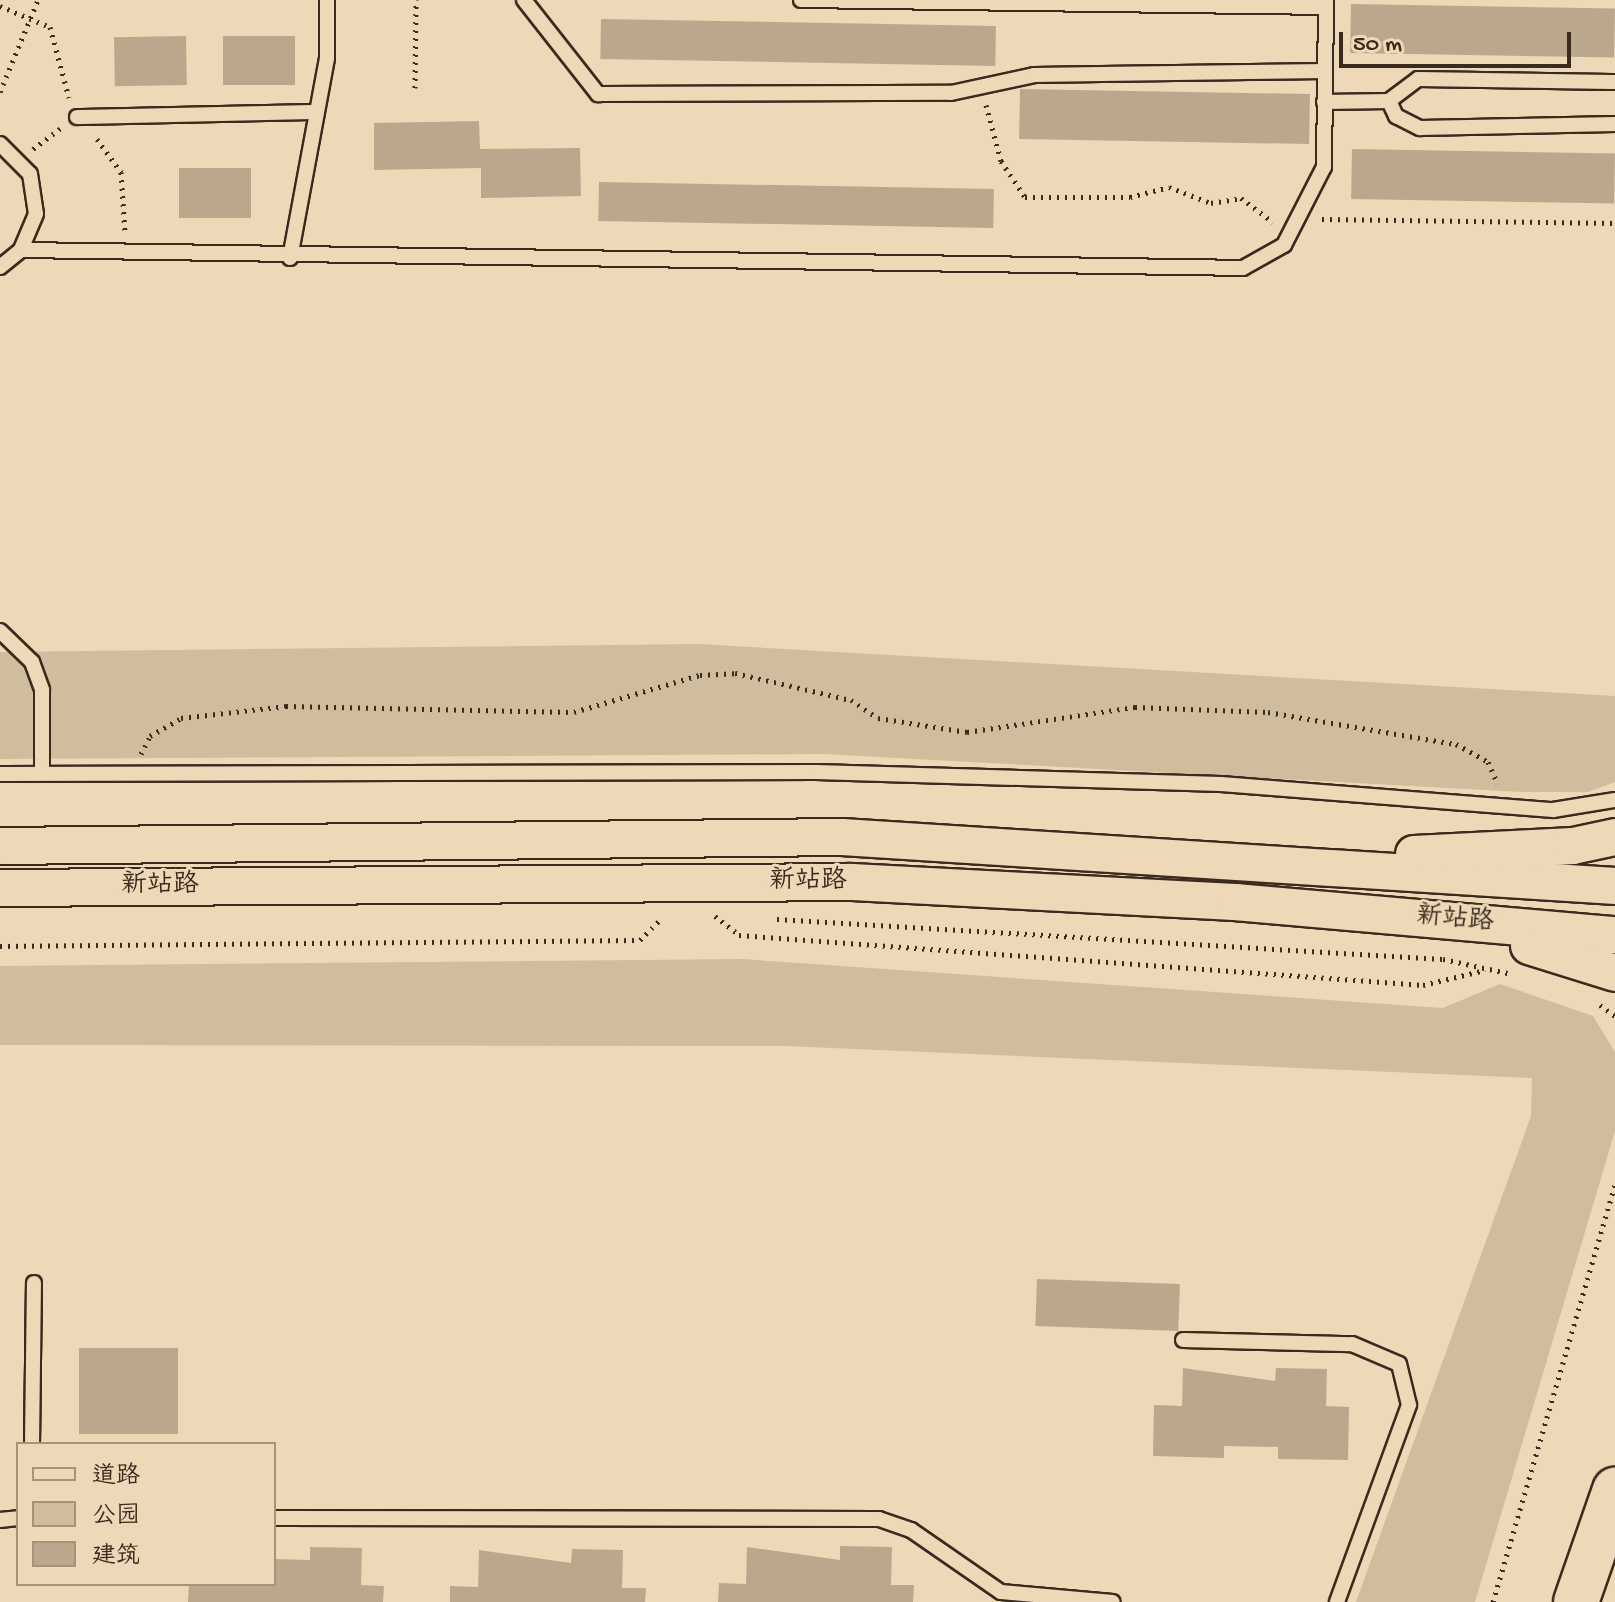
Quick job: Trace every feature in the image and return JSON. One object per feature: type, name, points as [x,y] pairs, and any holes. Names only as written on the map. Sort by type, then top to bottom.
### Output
[{"type":"highway","points":[[1576,1602],[1615,1490]]},
{"type":"street","name":"新站路","points":[[0,846],[842,837],[1615,886]]},
{"type":"street","points":[[1230,862],[1573,846],[1615,837]]},
{"type":"street","name":"新站路","points":[[0,888],[851,882],[1235,902],[1615,935]]},
{"type":"street","points":[[1235,902],[1557,950],[1605,987]]},
{"type":"street","points":[[1594,1549],[1615,1471]]},
{"type":"lane","points":[[290,258],[317,112],[327,0]]},
{"type":"lane","points":[[524,0],[598,94],[982,88],[1034,75],[1325,71]]},
{"type":"lane","points":[[21,250],[290,258],[1243,268],[1268,260],[1289,239],[1324,167],[1326,4],[801,0]]},
{"type":"lane","points":[[1324,102],[1389,101],[1418,79],[1615,82]]},
{"type":"lane","points":[[1389,101],[1396,116],[1420,128],[1615,124]]},
{"type":"lane","points":[[77,117],[317,112]]},
{"type":"lane","points":[[0,144],[19,159],[36,194],[21,250],[0,267]]},
{"type":"lane","points":[[0,631],[32,662],[42,690],[42,773]]},
{"type":"lane","points":[[0,774],[816,772],[1221,784],[1553,810],[1615,800]]},
{"type":"lane","points":[[32,1442],[34,1283]]},
{"type":"lane","points":[[1183,1340],[1352,1344],[1399,1364],[1409,1405],[1337,1602]]},
{"type":"lane","points":[[276,1518],[879,1519],[911,1530],[1001,1592],[1113,1602]]},
{"type":"path","points":[[0,92],[38,0]]},
{"type":"path","points":[[415,88],[416,0]]},
{"type":"path","points":[[982,88],[1001,161],[1025,197],[1130,197],[1169,187],[1211,203],[1241,198],[1258,205],[1289,239]]},
{"type":"path","points":[[19,159],[77,117]]},
{"type":"path","points":[[1301,219],[1615,223]]},
{"type":"path","points":[[131,772],[150,736],[181,718],[286,706],[574,712],[700,675],[735,673],[851,700],[878,718],[953,731],[1135,707],[1222,706],[1419,736],[1488,762],[1509,807]]},
{"type":"path","points":[[0,946],[640,940],[664,915]]},
{"type":"path","points":[[649,916],[677,915]]},
{"type":"path","points":[[701,915],[730,916]]},
{"type":"path","points":[[714,915],[739,935],[1423,985],[1488,968]]},
{"type":"path","points":[[761,918],[1443,959],[1516,974]]},
{"type":"path","points":[[1605,987],[1615,1016]]},
{"type":"path","points":[[1493,1602],[1615,1184]]},
{"type":"green space","points":[[698,644],[1615,696],[1615,782],[1588,792],[1520,792],[824,754],[0,759],[0,652]]},
{"type":"green space","points":[[742,959],[1443,1008],[1500,984],[1593,1016],[1615,1052],[1615,1131],[1475,1602],[1356,1602],[1531,1116],[1532,1078],[785,1046],[0,1045],[0,966]]},
{"type":"building","points":[[1351,4],[1615,9],[1614,58],[1350,53]]},
{"type":"building","points":[[601,19],[996,26],[995,66],[600,59]]},
{"type":"building","points":[[186,36],[187,85],[115,86],[114,37]]},
{"type":"building","points":[[223,36],[295,36],[295,85],[223,85]]},
{"type":"building","points":[[1020,89],[1310,94],[1309,144],[1019,139]]},
{"type":"building","points":[[479,121],[480,149],[580,148],[581,196],[481,198],[481,168],[374,170],[374,123]]},
{"type":"building","points":[[1352,149],[1615,154],[1614,204],[1351,199]]},
{"type":"building","points":[[179,168],[251,168],[251,218],[179,218]]},
{"type":"building","points":[[599,182],[994,189],[993,228],[598,221]]},
{"type":"building","points":[[1037,1279],[1180,1284],[1178,1331],[1035,1326]]},
{"type":"building","points":[[79,1348],[178,1348],[178,1434],[79,1434]]},
{"type":"building","points":[[1183,1368],[1275,1381],[1276,1368],[1327,1369],[1326,1406],[1349,1407],[1348,1460],[1278,1459],[1278,1447],[1224,1446],[1224,1458],[1153,1456],[1154,1405],[1182,1406]]},
{"type":"building","points":[[840,1546],[892,1547],[891,1585],[914,1585],[913,1602],[718,1602],[719,1583],[746,1584],[747,1547],[840,1560]]},
{"type":"building","points":[[310,1547],[362,1548],[361,1585],[384,1586],[383,1602],[188,1602],[189,1586],[276,1586],[276,1559],[310,1560]]},
{"type":"building","points":[[572,1549],[623,1550],[622,1588],[646,1588],[645,1602],[450,1602],[450,1586],[478,1587],[479,1550],[571,1563]]}]
